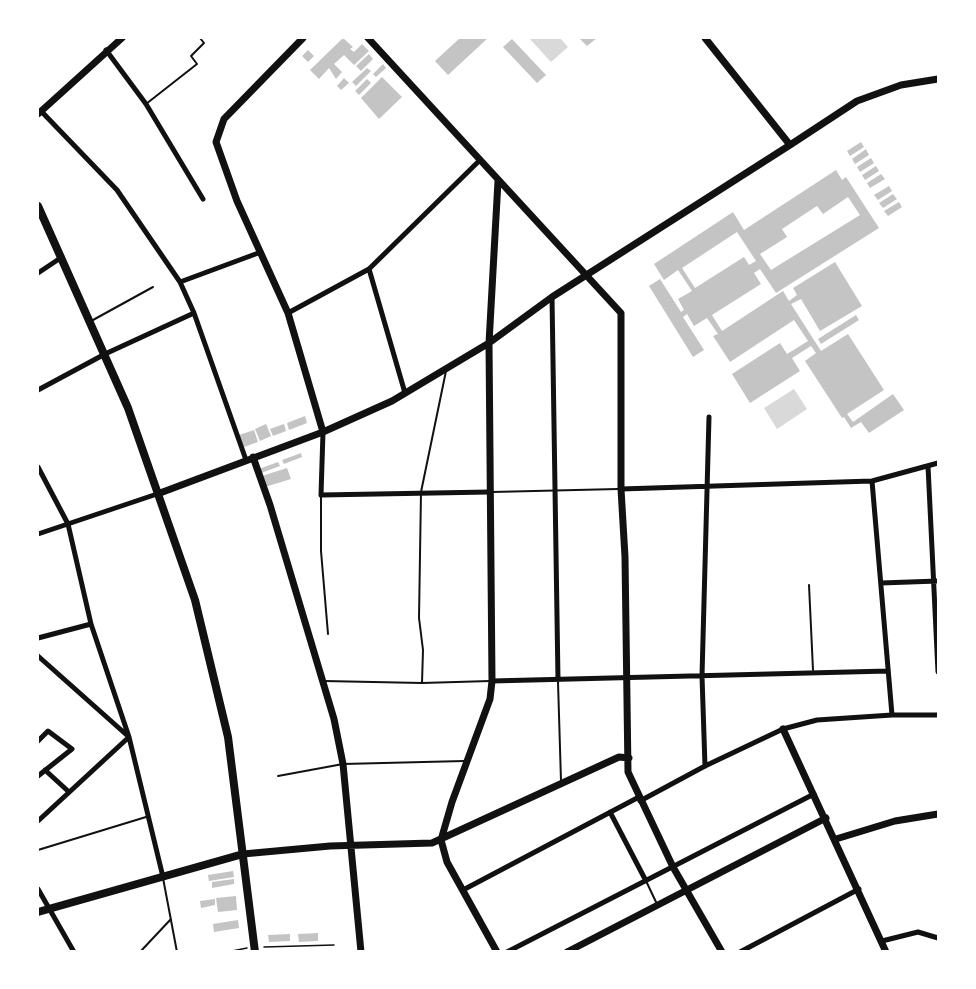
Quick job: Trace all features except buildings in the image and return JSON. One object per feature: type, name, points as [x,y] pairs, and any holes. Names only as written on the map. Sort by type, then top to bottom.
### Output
[{"type":"main road","points":[[38,206],[105,354],[160,493],[195,600],[222,703],[235,780],[255,949]]},
{"type":"main road","points":[[38,912],[243,854]]},
{"type":"street","points":[[122,38],[106,50],[39,113],[117,190],[180,282],[249,458],[270,505],[334,719],[343,764],[361,951]]},
{"type":"street","points":[[303,38],[224,120],[217,134],[218,150],[237,201],[288,313],[323,432],[321,495],[489,492]]},
{"type":"street","points":[[368,38],[621,313],[621,489],[628,678],[628,772],[673,867],[722,951]]},
{"type":"street","points":[[705,38],[790,145]]},
{"type":"street","points":[[106,50],[146,104],[203,199]]},
{"type":"street","points":[[38,534],[160,493],[323,432],[405,393],[489,343],[552,297],[857,101],[901,85],[939,79]]},
{"type":"street","points":[[288,313],[369,269],[480,160]]},
{"type":"street","points":[[497,951],[447,862],[441,840],[490,699],[492,681],[489,343],[498,181]]},
{"type":"street","points":[[180,282],[261,252]]},
{"type":"street","points":[[38,273],[62,257]]},
{"type":"street","points":[[369,269],[405,393]]},
{"type":"street","points":[[552,297],[558,680]]},
{"type":"street","points":[[38,390],[105,354],[194,314]]},
{"type":"street","points":[[705,766],[702,676],[709,488],[709,417]]},
{"type":"street","points":[[621,489],[709,488],[872,481],[939,463]]},
{"type":"street","points":[[928,466],[936,582],[939,672]]},
{"type":"street","points":[[38,467],[68,524],[91,624],[129,737],[163,877]]},
{"type":"street","points":[[872,481],[892,715]]},
{"type":"street","points":[[881,584],[936,582]]},
{"type":"street","points":[[38,638],[91,624]]},
{"type":"street","points":[[38,656],[129,737]]},
{"type":"street","points":[[492,681],[888,672]]},
{"type":"street","points":[[463,890],[610,812],[783,729],[817,720],[892,715],[939,715]]},
{"type":"street","points":[[783,729],[886,951]]},
{"type":"street","points":[[38,741],[48,731],[72,748],[38,776]]},
{"type":"street","points":[[38,821],[129,737]]},
{"type":"street","points":[[243,854],[351,845],[432,843],[620,757],[629,758]]},
{"type":"street","points":[[45,770],[69,792]]},
{"type":"street","points":[[507,951],[814,794]]},
{"type":"street","points":[[610,812],[646,881]]},
{"type":"street","points":[[836,839],[895,821],[939,814]]},
{"type":"street","points":[[567,951],[826,818]]},
{"type":"street","points":[[38,889],[74,951]]},
{"type":"street","points":[[745,950],[859,889]]},
{"type":"street","points":[[882,941],[918,932],[939,938]]},
{"type":"lane","points":[[146,104],[197,64],[191,56],[204,43],[200,38]]},
{"type":"lane","points":[[90,321],[153,286]]},
{"type":"lane","points":[[422,684],[423,650],[419,618],[421,492],[447,368]]},
{"type":"lane","points":[[489,492],[621,489]]},
{"type":"lane","points":[[321,495],[321,551],[328,634]]},
{"type":"lane","points":[[809,585],[813,673]]},
{"type":"lane","points":[[558,680],[561,784]]},
{"type":"lane","points":[[322,681],[422,684],[492,681]]},
{"type":"lane","points":[[278,776],[343,764],[467,760]]},
{"type":"lane","points":[[38,850],[149,816]]},
{"type":"lane","points":[[163,877],[177,951]]},
{"type":"lane","points":[[646,881],[658,905]]},
{"type":"lane","points":[[140,951],[171,919]]},
{"type":"path","points":[[227,951],[334,945]]},
{"type":"shaded area","points":[[529,38],[560,38],[568,47],[551,62]]},
{"type":"shaded area","points":[[794,389],[807,409],[777,429],[764,408]]}]
